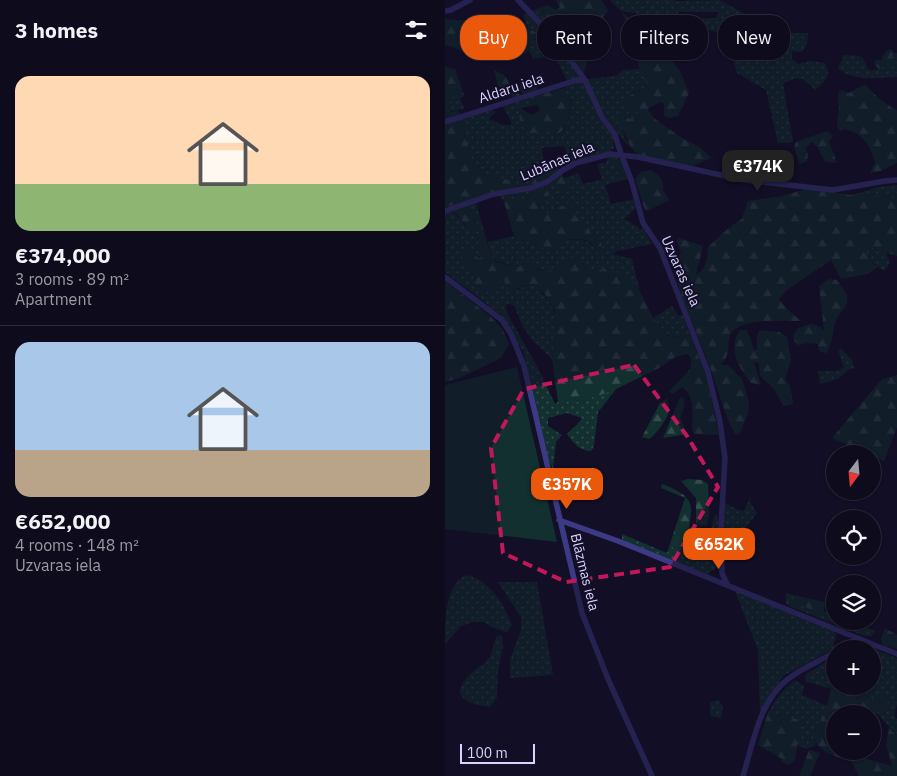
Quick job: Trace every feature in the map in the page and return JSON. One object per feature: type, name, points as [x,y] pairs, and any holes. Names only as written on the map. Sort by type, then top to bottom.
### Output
[{"type":"street","points":[[445,12],[470,0]]},
{"type":"street","name":"Uzvaras iela","points":[[518,0],[556,40],[585,80],[602,117],[615,135],[631,179],[643,223],[659,248],[708,372],[720,422],[725,458],[721,527],[722,574],[727,584]]},
{"type":"street","name":"Aldaru iela","points":[[445,122],[577,80],[585,80]]},
{"type":"street","name":"Lubānas iela","points":[[445,211],[494,194],[531,188],[547,182],[563,170],[593,157],[610,154],[638,156],[744,180],[833,190],[897,180]]},
{"type":"street","name":"Blāzmas iela","points":[[445,277],[501,320],[511,334],[524,366],[582,613],[608,679],[652,776]]},
{"type":"street","points":[[559,520],[727,584],[862,640]]},
{"type":"street","points":[[881,648],[897,654]]},
{"type":"street","points":[[743,776],[758,725],[767,705],[787,679],[826,657]]},
{"type":"highlighted area","points":[[634,365],[687,436],[718,487],[670,567],[566,582],[503,553],[491,448],[524,389]]},
{"type":"green space","points":[[601,0],[608,11],[605,15],[544,15],[541,7],[547,5],[556,10],[560,7],[556,1]]},
{"type":"green space","points":[[610,0],[719,0],[747,15],[718,15],[718,32],[708,31],[708,18],[715,18],[719,12],[678,12],[679,15],[647,15],[621,11]]},
{"type":"green space","points":[[541,7],[544,15],[537,15],[537,31],[535,32],[528,29],[527,15],[523,15]]},
{"type":"green space","points":[[445,19],[460,20],[460,50],[445,45]]},
{"type":"green space","points":[[528,29],[537,31],[537,40],[533,38],[530,41],[527,53]]},
{"type":"green space","points":[[790,33],[808,33],[807,44],[802,52],[792,51],[792,59],[798,64],[811,61],[825,63],[828,75],[815,90],[801,79],[793,79],[783,84],[793,142],[778,143],[766,90],[737,73],[734,60],[790,60]]},
{"type":"green space","points":[[533,38],[537,40],[537,58],[534,59],[528,49]]},
{"type":"green space","points":[[891,49],[894,53],[891,59],[887,65],[879,69],[874,64],[875,60],[881,60],[886,51]]},
{"type":"green space","points":[[894,53],[897,53],[897,77],[858,77],[838,68],[844,55],[859,56],[871,71],[879,69],[890,60]]},
{"type":"green space","points":[[557,60],[568,60],[583,78],[567,81]]},
{"type":"green space","points":[[574,60],[587,60],[584,73]]},
{"type":"green space","points":[[638,60],[671,60],[680,71],[689,93],[678,116],[669,118],[664,116],[664,105],[662,102],[650,107],[648,110],[655,119],[682,138],[701,148],[711,158],[693,166],[639,155],[631,148],[618,118],[641,120],[642,113],[623,110],[632,94],[649,86],[639,69]]},
{"type":"green space","points":[[445,67],[455,69],[464,95],[453,93],[452,103],[445,104]]},
{"type":"green space","points":[[639,69],[649,86],[633,92],[623,109],[642,113],[641,120],[620,117],[625,139],[631,148],[605,116],[588,79],[616,76],[623,70]]},
{"type":"green space","points":[[494,70],[505,76],[512,88],[520,95],[514,98],[498,86]]},
{"type":"green space","points":[[520,81],[536,85],[537,90],[523,94],[519,86]]},
{"type":"green space","points":[[577,81],[583,82],[613,135],[614,148],[608,152],[571,163],[564,146],[542,148],[543,159],[547,163],[557,165],[544,171],[534,180],[530,188],[538,186],[523,202],[509,198],[504,202],[499,195],[519,189],[509,180],[489,176],[474,169],[461,119],[492,110],[496,112],[489,119],[503,125],[511,125],[511,121],[503,107],[534,96],[537,105],[520,108],[519,119],[545,127],[555,134],[560,134],[566,127],[572,99],[566,97],[564,88]]},
{"type":"green space","points":[[865,84],[877,97],[897,110],[897,163],[881,171],[870,173],[875,162],[868,145],[852,131],[845,129],[840,131],[837,122],[840,90],[849,93]]},
{"type":"green space","points":[[564,88],[566,97],[572,98],[568,120],[563,130],[560,133],[554,134],[545,127],[539,132],[529,134],[520,122],[520,108],[531,115],[540,111],[534,96]]},
{"type":"green space","points":[[452,93],[464,95],[460,99],[464,107],[463,109],[445,113],[445,104],[452,102]]},
{"type":"green space","points":[[459,111],[474,169],[489,176],[509,180],[517,184],[519,189],[445,207],[445,113]]},
{"type":"green space","points":[[827,131],[833,136],[829,141],[837,163],[825,162],[818,148],[812,142],[805,148],[808,154],[807,161],[800,164],[794,147],[796,142]]},
{"type":"green space","points":[[608,157],[617,157],[616,169],[623,180],[605,185],[611,204],[634,199],[637,207],[624,219],[637,226],[640,230],[643,228],[652,244],[617,251],[613,254],[632,259],[640,292],[627,277],[589,273],[582,263],[543,272],[528,262],[518,267],[496,261],[492,257],[488,242],[514,236],[516,239],[531,242],[551,252],[555,251],[565,240],[584,240],[591,244],[597,252],[588,227],[561,206],[550,214],[541,211],[539,203],[541,188],[557,180],[571,187],[564,178],[578,173],[583,184],[602,179],[597,164],[606,163]]},
{"type":"green space","points":[[617,157],[623,163],[629,179],[623,180],[618,173],[614,162],[614,159]]},
{"type":"green space","points":[[557,165],[571,187],[564,193],[557,180],[541,187],[550,194],[539,203],[541,210],[550,214],[561,206],[576,207],[575,216],[588,227],[591,234],[598,236],[605,254],[604,256],[598,253],[590,242],[583,240],[565,240],[555,251],[551,252],[531,242],[515,239],[504,202],[509,198],[523,202],[537,187],[530,187],[538,176]]},
{"type":"green space","points":[[650,170],[660,178],[663,183],[663,190],[669,200],[645,211],[635,179],[641,172]]},
{"type":"green space","points":[[897,185],[897,199],[884,196],[852,195],[878,187]]},
{"type":"green space","points":[[806,189],[852,195],[884,196],[897,199],[897,256],[864,245],[870,261],[877,267],[868,274],[841,279],[831,260],[787,290],[779,299],[801,321],[752,322],[735,329],[730,335],[727,355],[721,365],[728,365],[742,379],[749,402],[748,414],[738,435],[735,434],[728,420],[705,354],[679,290],[677,270],[681,251],[677,242],[678,238],[703,246],[696,275],[704,267],[708,247],[728,228],[742,219],[748,201],[782,196]]},
{"type":"green space","points":[[476,203],[486,238],[478,233],[477,238],[480,245],[481,258],[466,251],[462,257],[475,271],[473,280],[475,284],[481,291],[492,290],[500,279],[518,289],[531,284],[541,292],[553,308],[556,326],[552,359],[535,343],[523,327],[514,305],[506,304],[507,313],[539,370],[555,404],[558,402],[578,402],[617,388],[598,412],[594,446],[591,451],[583,450],[577,446],[567,434],[582,418],[567,413],[548,418],[548,426],[562,435],[556,442],[553,469],[549,461],[524,354],[501,315],[445,272],[445,213],[451,211],[461,219],[465,227],[470,205]]},
{"type":"green space","points":[[470,205],[478,227],[476,230],[465,226],[459,216],[451,211]]},
{"type":"green space","points":[[478,233],[486,238],[492,257],[496,262],[518,267],[528,262],[543,272],[556,269],[565,257],[578,258],[589,273],[607,268],[628,277],[640,292],[653,318],[667,335],[675,338],[690,335],[706,375],[719,435],[694,434],[692,430],[692,406],[689,395],[682,387],[672,394],[669,391],[682,379],[689,369],[691,359],[688,354],[677,356],[659,368],[612,391],[578,402],[558,402],[552,359],[555,310],[544,293],[530,284],[512,290],[507,288],[504,280],[501,279],[488,292],[474,286],[473,277],[475,271],[462,257],[466,251],[469,251],[481,258]]},
{"type":"green space","points":[[863,245],[886,252],[890,263],[884,271],[870,261]]},
{"type":"green space","points":[[829,279],[837,280],[847,297],[847,303],[835,323],[831,343],[826,353],[818,349],[818,344],[808,343],[799,345],[795,342],[793,336],[797,329],[808,325],[814,324],[824,330],[819,286]]},
{"type":"green space","points":[[445,281],[490,316],[502,328],[509,344],[501,358],[460,378],[445,382]]},
{"type":"green space","points":[[672,306],[678,315],[683,315],[690,335],[676,337],[668,335],[653,318]]},
{"type":"green space","points":[[740,330],[747,330],[754,350],[757,350],[759,330],[779,332],[787,337],[791,360],[785,379],[790,386],[793,404],[784,406],[775,390],[760,376],[759,363],[754,362],[761,385],[751,383],[736,358],[736,337]]},
{"type":"green space","points":[[841,348],[852,360],[854,368],[848,370],[838,379],[820,384],[818,371],[836,371],[844,368],[838,350]]},
{"type":"green space","points":[[517,367],[557,542],[445,529],[445,385]]},
{"type":"green space","points":[[897,375],[897,427],[884,461],[881,460],[881,445],[848,445],[832,438],[882,379]]},
{"type":"green space","points":[[682,397],[684,405],[680,417],[687,434],[663,438],[679,400]]},
{"type":"green space","points":[[667,398],[669,410],[664,421],[649,439],[642,437],[660,403]]},
{"type":"green space","points":[[688,479],[702,480],[708,484],[709,516],[706,526],[696,525],[696,498],[681,481]]},
{"type":"green space","points":[[662,484],[686,497],[690,503],[689,534],[691,545],[689,548],[669,547],[685,498],[661,488]]},
{"type":"green space","points":[[751,495],[750,502],[757,513],[723,557],[723,516],[725,503],[744,511]]},
{"type":"green space","points":[[716,513],[718,518],[719,564],[714,570],[706,574],[622,540],[622,534],[667,553],[669,547],[688,548],[691,545],[705,551]]},
{"type":"green space","points":[[466,575],[475,578],[489,587],[505,609],[512,625],[507,632],[483,622],[473,622],[461,626],[445,644],[446,615],[450,595],[459,580]]},
{"type":"green space","points":[[498,582],[537,582],[553,675],[510,678],[510,660],[521,630],[521,617]]},
{"type":"green space","points":[[735,591],[826,628],[826,630],[834,631],[836,634],[835,640],[826,640],[826,653],[783,676],[760,713],[758,650]]},
{"type":"green space","points":[[786,593],[797,596],[792,603],[802,604],[819,615],[824,611],[826,612],[826,621],[794,608],[786,604]]},
{"type":"green space","points":[[797,596],[825,602],[824,611],[819,616],[802,604],[794,606],[791,603]]},
{"type":"green space","points":[[885,628],[897,635],[897,649],[883,645],[881,640]]},
{"type":"green space","points":[[849,630],[875,631],[871,636]]},
{"type":"green space","points":[[498,635],[502,636],[503,645],[498,672],[497,697],[490,707],[471,703],[461,696],[462,684],[467,677],[487,661]]},
{"type":"green space","points":[[881,652],[897,658],[897,704],[894,716],[897,719],[897,736],[881,718],[881,708],[885,711],[884,696],[878,701],[864,704],[863,698],[865,695],[881,695]]},
{"type":"green space","points":[[826,662],[826,687],[805,681],[805,675]]},
{"type":"green space","points":[[795,680],[804,686],[802,695],[826,706],[813,737],[816,745],[807,749],[796,745],[800,722],[797,719],[767,715],[787,687]]},
{"type":"green space","points":[[830,695],[865,695],[864,703],[878,701],[884,695],[888,703],[886,711],[881,708],[881,705],[827,705]]},
{"type":"green space","points":[[719,700],[723,708],[721,718],[710,716],[710,702]]},
{"type":"green space","points":[[826,708],[826,752],[813,737]]},
{"type":"green space","points":[[767,715],[797,719],[800,722],[795,760],[788,765],[781,761],[782,759],[758,745]]},
{"type":"green space","points":[[889,728],[897,736],[897,776],[859,776],[851,761],[847,760],[871,760],[892,766],[886,744]]},
{"type":"green space","points":[[809,750],[820,753],[810,776],[799,776]]}]
